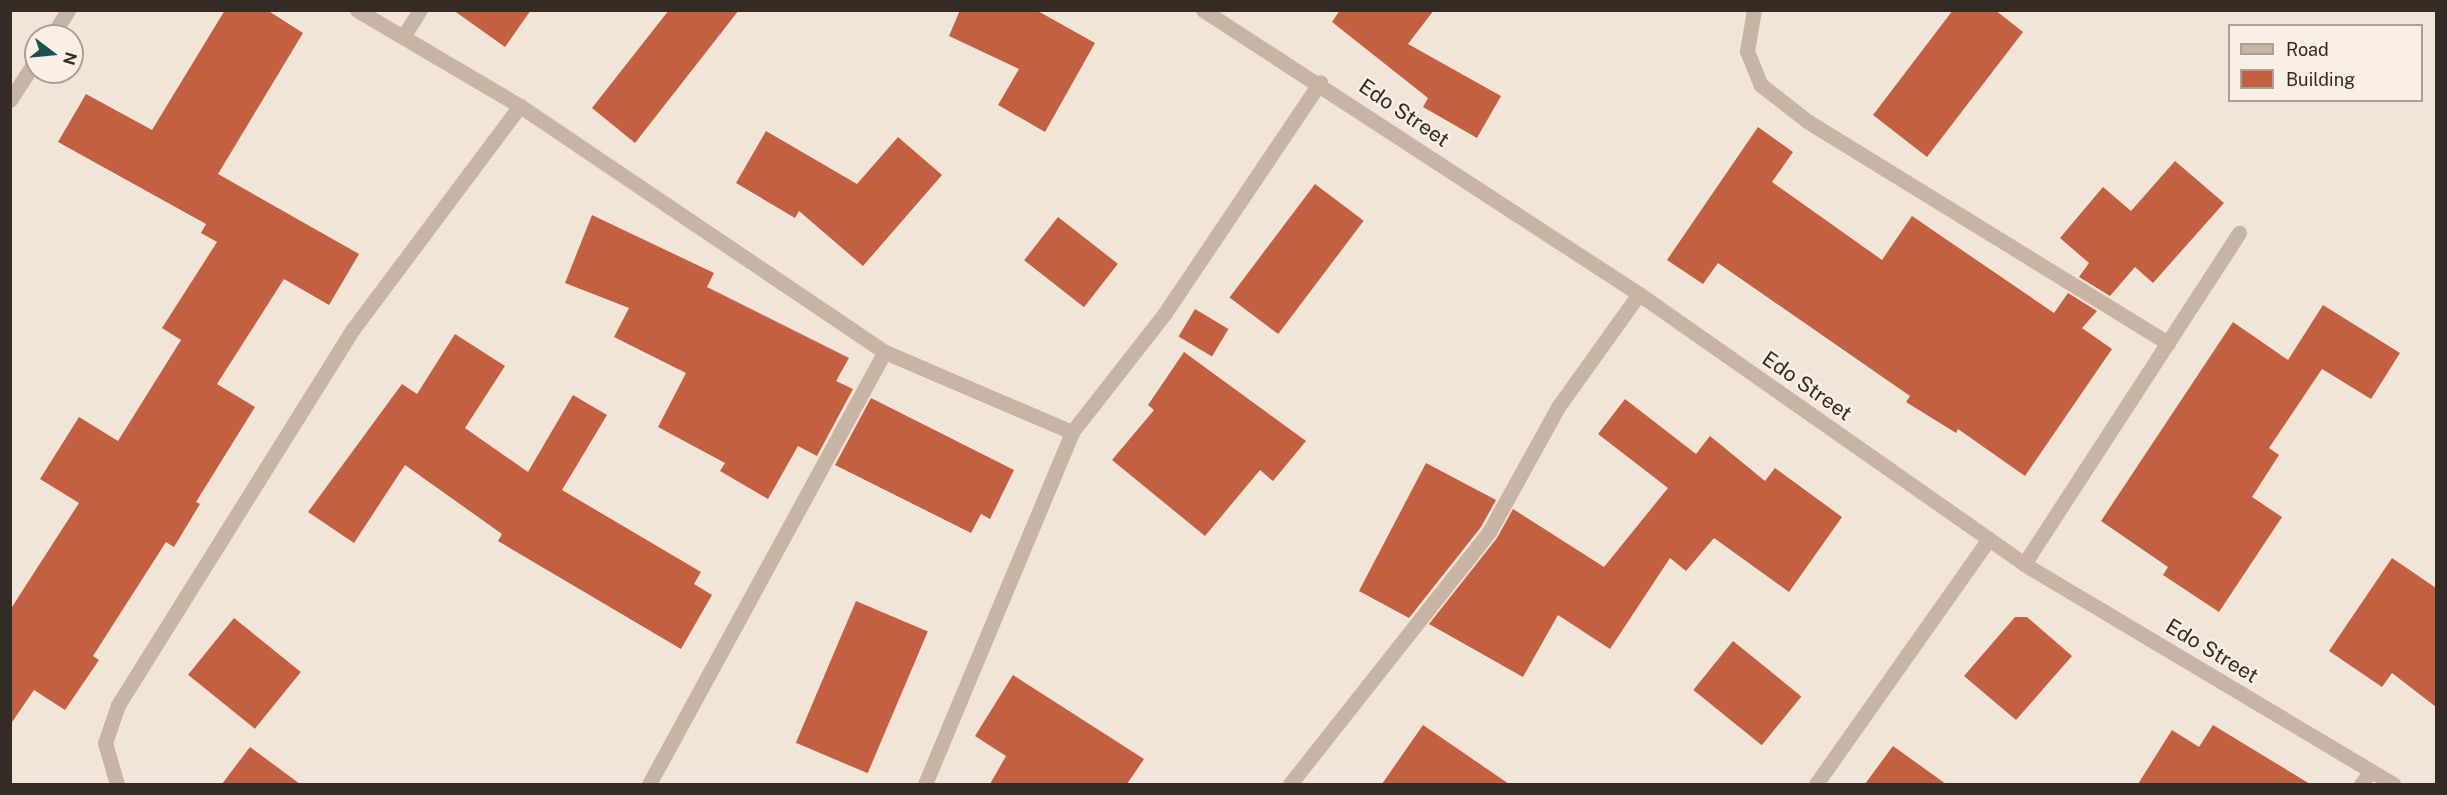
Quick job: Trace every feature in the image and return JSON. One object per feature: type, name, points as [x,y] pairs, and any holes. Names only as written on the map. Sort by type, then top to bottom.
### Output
[{"type":"street","points":[[59,24],[68,10]]},
{"type":"street","points":[[357,10],[520,106],[885,352],[1072,432]]},
{"type":"street","points":[[403,37],[420,10]]},
{"type":"street","name":"Edo Street","points":[[1203,10],[1320,82],[1639,294],[2024,564],[2393,784]]},
{"type":"street","points":[[1754,10],[1747,51],[1761,85],[1807,121],[2168,343]]},
{"type":"street","points":[[10,100],[24,78]]},
{"type":"street","points":[[925,784],[1072,432],[1165,313],[1320,82]]},
{"type":"street","points":[[117,784],[105,743],[118,705],[353,329],[520,106]]},
{"type":"street","points":[[2024,564],[2239,233]]},
{"type":"street","points":[[1290,784],[1489,532],[1558,407],[1639,294]]},
{"type":"street","points":[[650,784],[885,352]]},
{"type":"street","points":[[1816,784],[1989,539]]},
{"type":"street","points":[[2361,784],[2371,771]]},
{"type":"building","points":[[225,10],[267,10],[303,33],[218,174],[359,254],[329,305],[284,279],[217,384],[255,407],[196,502],[200,504],[174,547],[166,542],[93,656],[99,660],[65,710],[34,690],[10,725],[10,610],[79,503],[40,479],[79,417],[118,441],[181,340],[162,328],[217,242],[201,233],[206,224],[58,142],[86,94],[152,130]]},
{"type":"building","points":[[453,10],[531,10],[505,47]]},
{"type":"building","points":[[669,10],[739,10],[635,143],[592,108]]},
{"type":"building","points":[[960,10],[1036,10],[1095,43],[1045,132],[998,105],[1019,69],[949,36]]},
{"type":"building","points":[[1340,10],[1434,10],[1408,44],[1501,96],[1477,138],[1423,107],[1428,98],[1332,22]]},
{"type":"building","points":[[1953,10],[1995,10],[2023,32],[1927,157],[1873,115]]},
{"type":"building","points":[[1758,127],[1793,152],[1772,182],[1882,260],[1912,216],[2054,313],[2068,293],[2097,311],[2082,328],[2112,349],[2025,476],[1958,429],[1956,433],[1906,402],[1910,396],[1718,263],[1703,284],[1667,260]]},
{"type":"building","points":[[766,131],[857,184],[898,137],[942,175],[863,266],[799,211],[795,218],[736,183]]},
{"type":"building","points":[[2175,161],[2224,203],[2153,283],[2135,267],[2110,296],[2079,277],[2089,263],[2060,238],[2103,187],[2131,211]]},
{"type":"building","points":[[1315,184],[1364,221],[1278,334],[1230,297]]},
{"type":"building","points":[[592,215],[714,273],[707,287],[849,358],[836,381],[853,389],[817,456],[798,446],[768,499],[720,471],[725,463],[658,427],[686,373],[614,337],[629,308],[565,283]]},
{"type":"building","points":[[1058,217],[1118,264],[1084,307],[1024,260]]},
{"type":"building","points":[[2323,305],[2400,353],[2371,399],[2322,369],[2269,448],[2279,455],[2252,497],[2282,517],[2219,612],[2163,575],[2168,567],[2101,521],[2233,322],[2288,360]]},
{"type":"building","points":[[1195,309],[1228,329],[1212,357],[1179,336]]},
{"type":"building","points":[[455,334],[505,366],[465,428],[528,472],[573,395],[607,415],[562,490],[701,572],[694,584],[712,595],[681,649],[498,541],[502,534],[405,465],[354,543],[308,512],[402,384],[417,394]]},
{"type":"building","points":[[1184,352],[1306,441],[1273,481],[1260,470],[1205,536],[1112,460],[1154,410],[1148,405]]},
{"type":"building","points":[[871,398],[1014,470],[990,519],[981,514],[971,533],[835,465]]},
{"type":"building","points":[[1625,399],[1696,454],[1710,436],[1765,481],[1775,468],[1842,517],[1789,592],[1714,538],[1686,571],[1670,558],[1610,649],[1558,615],[1523,677],[1429,624],[1497,538],[1513,509],[1604,567],[1668,488],[1598,434]]},
{"type":"building","points":[[1426,463],[1496,500],[1481,527],[1409,618],[1359,591]]},
{"type":"building","points":[[2392,558],[2436,588],[2436,707],[2392,673],[2382,687],[2329,651]]},
{"type":"building","points":[[856,601],[928,631],[868,773],[796,743]]},
{"type":"building","points":[[2015,617],[2027,617],[2072,656],[2016,720],[1964,676]]},
{"type":"building","points":[[234,618],[301,672],[255,729],[188,675]]},
{"type":"building","points":[[1733,641],[1801,696],[1762,745],[1693,690]]},
{"type":"building","points":[[1013,675],[1144,759],[1127,784],[990,784],[1006,756],[975,736]]},
{"type":"building","points":[[1423,725],[1509,784],[1382,784]]},
{"type":"building","points":[[2213,725],[2310,784],[2138,784],[2172,730],[2199,747]]},
{"type":"building","points":[[1893,746],[1946,784],[1865,784]]},
{"type":"building","points":[[250,747],[300,784],[222,784]]}]
